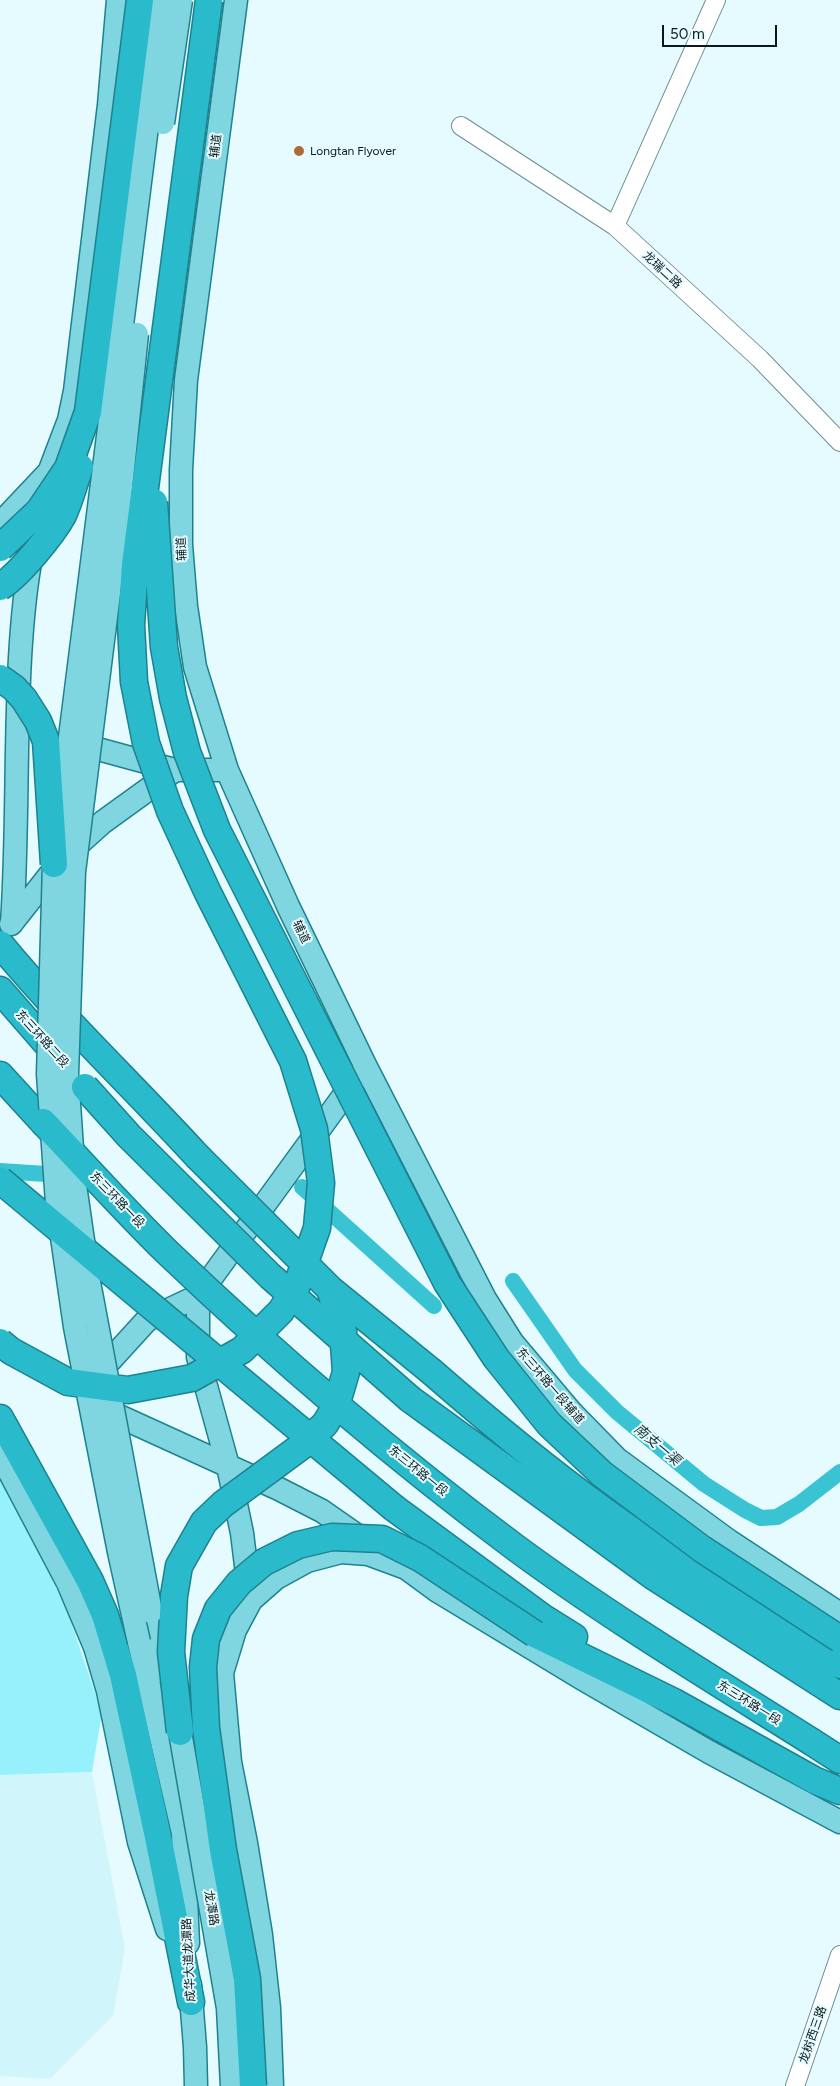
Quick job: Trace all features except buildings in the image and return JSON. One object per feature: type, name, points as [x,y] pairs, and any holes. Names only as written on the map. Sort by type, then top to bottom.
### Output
[{"type":"highway","points":[[0,587],[9,581],[38,549],[62,516],[80,467],[140,0]]},
{"type":"highway","points":[[0,1342],[11,1351],[68,1382],[128,1390],[192,1378],[242,1350],[281,1311],[297,1285],[316,1228],[321,1184],[314,1129],[293,1061],[208,893],[170,811],[146,743],[134,682],[131,625],[135,564],[209,0]]},
{"type":"highway","points":[[0,548],[39,511],[68,468],[88,412]]},
{"type":"highway","points":[[149,454],[160,568],[164,647],[173,698],[187,752],[217,830],[447,1283],[496,1358],[549,1424],[602,1474],[702,1549],[840,1640]]},
{"type":"highway","points":[[0,678],[14,688],[24,699],[38,721],[46,741],[54,864]]},
{"type":"highway","points":[[4,935],[31,982],[197,1156],[330,1289],[432,1372],[512,1441],[600,1508],[704,1578],[840,1665]]},
{"type":"highway","name":"东三环路二段","points":[[0,990],[129,1136],[270,1276],[410,1400],[653,1576],[839,1695]]},
{"type":"highway","name":"东三环路一段","points":[[0,1075],[166,1250],[283,1359],[430,1482],[517,1549],[623,1622],[840,1760]]},
{"type":"highway","points":[[0,1180],[394,1508],[542,1617],[674,1702]]},
{"type":"highway","points":[[180,1732],[171,1652],[174,1596],[179,1566],[204,1522],[223,1504],[303,1445],[325,1424],[336,1406],[346,1372],[343,1330],[330,1289]]},
{"type":"highway","points":[[0,1418],[90,1581],[105,1614],[171,1835],[190,2002]]},
{"type":"highway","points":[[253,2086],[247,1979],[223,1850],[206,1728],[204,1676],[206,1638],[218,1609],[239,1583],[264,1562],[298,1545],[332,1537],[382,1539],[420,1558],[535,1634],[674,1702],[814,1780],[840,1791]]},
{"type":"main road","points":[[4,935],[15,881],[8,722],[28,571],[50,470],[69,420],[75,391],[107,124],[118,0]]},
{"type":"main road","points":[[163,0],[54,864],[48,1074],[57,1203],[75,1327],[171,1835]]},
{"type":"main road","name":"龙潭路","points":[[181,0],[146,242],[115,546],[74,872],[67,1074],[74,1178],[89,1282],[151,1612],[180,1732],[228,2008],[232,2086]]},
{"type":"main road","name":"辅道","points":[[236,0],[186,380],[181,470],[181,545],[186,606],[195,667],[227,770],[288,906],[366,1065]]},
{"type":"main road","points":[[0,524],[50,470]]},
{"type":"main road","points":[[8,722],[175,770],[227,770]]},
{"type":"main road","points":[[4,935],[36,891],[71,851],[102,822],[175,770]]},
{"type":"main road","points":[[77,1396],[146,1320],[198,1296],[366,1065]]},
{"type":"main road","name":"东三环路一段辅道","points":[[366,1065],[486,1299],[512,1342],[542,1378],[617,1459],[729,1541],[840,1614]]},
{"type":"main road","points":[[198,1296],[198,1358],[228,1466],[242,1533],[251,1600]]},
{"type":"main road","points":[[0,1352],[28,1370],[77,1396],[279,1489],[322,1511],[436,1590],[583,1679],[840,1822]]},
{"type":"main road","name":"成华大道龙潭路","points":[[0,1454],[68,1583],[95,1647],[108,1691],[138,1842],[190,2002],[194,2026],[196,2086]]},
{"type":"main road","points":[[272,2086],[269,2008],[262,1944],[246,1843],[230,1762],[222,1674],[235,1630],[251,1600],[276,1578],[307,1561],[341,1552],[368,1554],[406,1568]]},
{"type":"street","points":[[615,226],[716,0]]},
{"type":"street","name":"龙瑞二路","points":[[461,126],[615,226],[760,359],[840,442]]},
{"type":"street","name":"龙树西三路","points":[[795,2086],[840,1955]]},
{"type":"shaded area","points":[[0,1474],[65,1605],[102,1713],[92,1772],[0,1775]]},
{"type":"shaded area","points":[[92,1772],[125,1949],[113,2016],[50,2079],[0,2076],[0,1775]]},
{"type":"waterway","name":"南支一渠","points":[[0,1171],[61,1175]]},
{"type":"waterway","name":"南支一渠","points":[[302,1187],[434,1306]]},
{"type":"waterway","name":"南支一渠","points":[[513,1281],[575,1370],[617,1412],[704,1484],[745,1510],[761,1518],[777,1517],[799,1504],[840,1472]]},
{"type":"place","name":"Longtan Flyover","points":[[299,151]]}]
